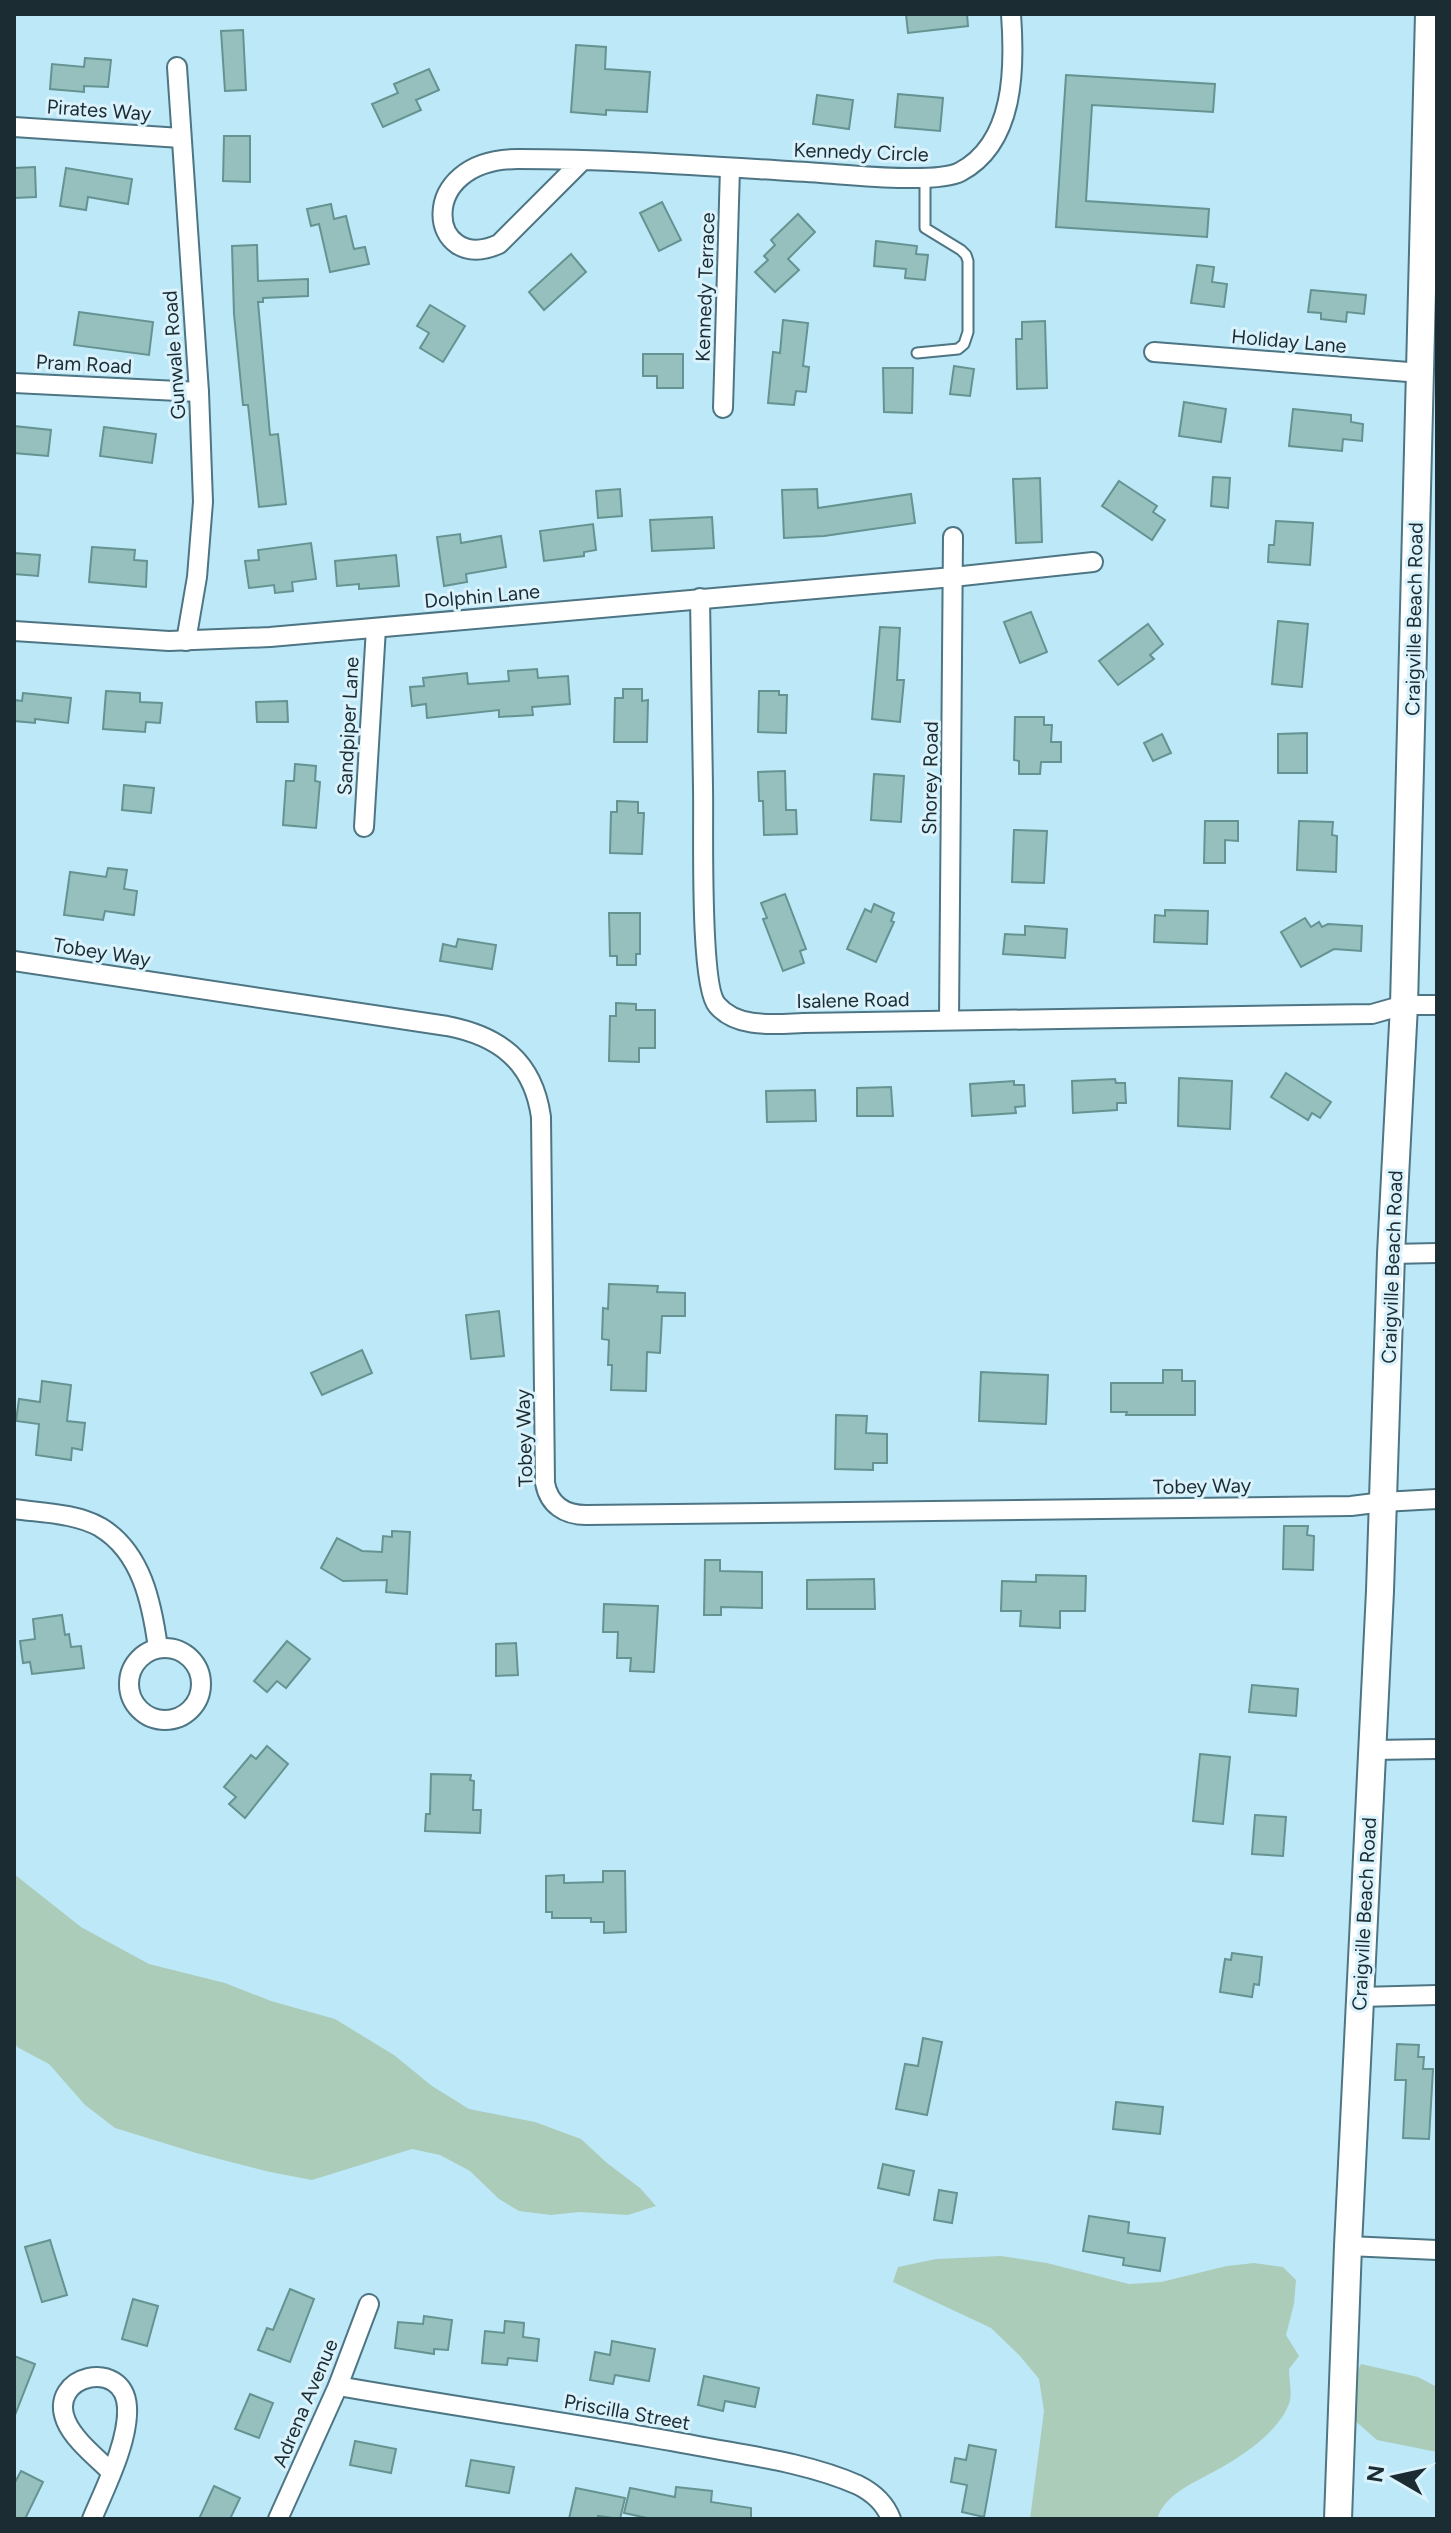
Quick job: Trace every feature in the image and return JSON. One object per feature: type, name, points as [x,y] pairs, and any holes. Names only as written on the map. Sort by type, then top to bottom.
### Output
[{"type":"main road","name":"Craigville Beach Road","points":[[1338,2519],[1404,1005],[1429,14]]},
{"type":"street","name":"Kennedy Circle","points":[[583,160],[499,244],[484,249],[468,248],[454,240],[445,227],[441,212],[445,196],[455,183],[473,170],[507,159],[583,160],[925,177],[959,173],[994,142],[1008,101],[1014,50],[1011,14]]},
{"type":"street","name":"Gunwale Road","points":[[177,67],[199,392],[203,502],[197,577],[186,641]]},
{"type":"street","name":"Pirates Way","points":[[14,127],[181,138]]},
{"type":"street","name":"Kennedy Terrace","points":[[723,408],[730,168]]},
{"type":"street","name":"Holiday Lane","points":[[1154,352],[1421,373]]},
{"type":"street","name":"Pram Road","points":[[14,383],[199,392]]},
{"type":"street","name":"Shorey Road","points":[[949,1020],[953,537]]},
{"type":"street","name":"Dolphin Lane","points":[[14,631],[186,641],[255,638],[1093,562]]},
{"type":"street","name":"Isalene Road","points":[[700,598],[703,882],[709,984],[714,1002],[735,1019],[755,1024],[1372,1014],[1404,1005],[1437,1005]]},
{"type":"street","name":"Sandpiper Lane","points":[[364,827],[376,628]]},
{"type":"street","name":"Tobey Way","points":[[14,961],[456,1027],[481,1034],[511,1054],[523,1067],[539,1099],[545,1483],[551,1500],[568,1513],[1351,1506],[1383,1502]]},
{"type":"street","points":[[1391,1254],[1437,1253]]},
{"type":"street","points":[[1383,1502],[1437,1499]]},
{"type":"street","points":[[14,1509],[86,1521],[99,1527],[121,1545],[138,1570],[150,1601],[158,1648]]},
{"type":"street","points":[[1372,1750],[1437,1749]]},
{"type":"street","points":[[1359,1997],[1437,1995]]},
{"type":"street","points":[[1348,2246],[1437,2250]]},
{"type":"street","name":"Adrena Avenue","points":[[278,2519],[338,2386],[369,2304]]},
{"type":"street","points":[[92,2519],[111,2472],[125,2421],[125,2398],[113,2382],[100,2377],[86,2378],[74,2384],[66,2395],[64,2415],[75,2434],[111,2472]]},
{"type":"street","name":"Priscilla Street","points":[[338,2386],[793,2464],[855,2484],[873,2494],[891,2519]]},
{"type":"lane","points":[[917,353],[958,349],[964,344],[968,332],[968,261],[961,250],[925,228],[925,177]]},
{"type":"green space","points":[[14,1874],[81,1927],[149,1964],[225,1983],[271,2001],[335,2019],[394,2055],[432,2086],[469,2109],[535,2122],[581,2139],[640,2188],[656,2206],[628,2215],[579,2212],[551,2215],[519,2211],[499,2199],[470,2171],[440,2155],[412,2149],[312,2180],[196,2153],[115,2128],[85,2105],[49,2064],[17,2047],[14,2041]]},
{"type":"green space","points":[[1001,2256],[1047,2263],[1129,2284],[1161,2282],[1227,2266],[1254,2263],[1283,2267],[1296,2280],[1286,2335],[1299,2356],[1289,2369],[1291,2397],[1285,2412],[1269,2433],[1247,2451],[1173,2496],[1157,2519],[1030,2519],[1044,2411],[1039,2379],[991,2328],[893,2282],[898,2267],[936,2259]]},
{"type":"green space","points":[[1361,2364],[1418,2377],[1437,2387],[1437,2452],[1377,2440],[1345,2412],[1350,2387]]},
{"type":"building","points":[[906,14],[967,14],[968,26],[908,33]]},
{"type":"building","points":[[243,30],[246,90],[225,91],[221,31]]},
{"type":"building","points":[[576,45],[606,47],[605,69],[650,72],[647,112],[606,110],[606,115],[571,112]]},
{"type":"building","points":[[85,58],[111,60],[108,87],[84,86],[84,92],[50,89],[52,64],[84,67]]},
{"type":"building","points":[[429,69],[439,90],[416,100],[421,110],[383,127],[372,104],[398,93],[394,84]]},
{"type":"building","points":[[1066,75],[1215,84],[1213,112],[1092,105],[1086,201],[1209,209],[1207,237],[1056,227]]},
{"type":"building","points":[[898,94],[943,98],[940,131],[895,127]]},
{"type":"building","points":[[817,95],[853,100],[849,129],[813,124]]},
{"type":"building","points":[[224,136],[250,136],[250,182],[223,181]]},
{"type":"building","points":[[35,167],[36,197],[14,198],[14,168]]},
{"type":"building","points":[[66,168],[132,179],[128,204],[88,197],[86,210],[60,206]]},
{"type":"building","points":[[662,202],[681,240],[659,251],[640,213]]},
{"type":"building","points":[[331,204],[334,219],[346,216],[354,249],[365,247],[369,264],[330,272],[319,224],[311,226],[307,209]]},
{"type":"building","points":[[798,214],[815,232],[788,259],[799,270],[775,292],[755,272],[768,260],[764,256],[775,245],[771,240]]},
{"type":"building","points":[[876,241],[917,246],[916,254],[928,255],[925,280],[905,278],[906,269],[874,266]]},
{"type":"building","points":[[257,245],[258,281],[308,279],[308,296],[263,298],[263,302],[258,302],[270,435],[278,434],[286,504],[259,507],[248,405],[243,405],[234,314],[232,246]]},
{"type":"building","points":[[571,254],[586,272],[544,310],[529,292]]},
{"type":"building","points":[[1197,265],[1214,267],[1212,282],[1227,284],[1224,307],[1191,303]]},
{"type":"building","points":[[1311,290],[1366,295],[1364,314],[1347,312],[1346,322],[1321,319],[1321,313],[1308,312]]},
{"type":"building","points":[[430,305],[465,326],[443,362],[420,348],[429,333],[417,326]]},
{"type":"building","points":[[79,312],[153,322],[149,355],[74,345]]},
{"type":"building","points":[[783,320],[808,323],[803,366],[809,367],[806,392],[796,391],[794,405],[768,403],[773,352],[780,353]]},
{"type":"building","points":[[1045,321],[1047,388],[1017,389],[1016,339],[1022,339],[1022,322]]},
{"type":"building","points":[[643,354],[683,354],[683,388],[657,388],[657,376],[643,376]]},
{"type":"building","points":[[954,366],[974,369],[970,396],[950,394]]},
{"type":"building","points":[[883,368],[913,368],[912,413],[884,412]]},
{"type":"building","points":[[1184,402],[1226,409],[1221,442],[1179,436]]},
{"type":"building","points":[[1293,409],[1351,415],[1351,422],[1363,424],[1362,441],[1343,439],[1342,451],[1289,446]]},
{"type":"building","points":[[14,426],[51,430],[48,456],[14,453]]},
{"type":"building","points":[[104,427],[156,434],[152,463],[100,456]]},
{"type":"building","points":[[1213,477],[1230,478],[1228,508],[1211,506]]},
{"type":"building","points":[[1040,478],[1042,542],[1016,543],[1013,479]]},
{"type":"building","points":[[1119,481],[1157,506],[1153,512],[1165,520],[1152,540],[1102,506]]},
{"type":"building","points":[[620,489],[622,516],[598,518],[596,491]]},
{"type":"building","points":[[817,489],[818,508],[911,494],[915,523],[824,536],[784,538],[782,490]]},
{"type":"building","points":[[712,517],[714,548],[652,551],[650,520]]},
{"type":"building","points":[[1276,521],[1313,523],[1310,565],[1268,562],[1269,545],[1274,545]]},
{"type":"building","points":[[593,524],[596,550],[584,552],[584,556],[544,561],[540,531]]},
{"type":"building","points":[[460,534],[461,543],[501,536],[506,567],[466,574],[467,582],[444,586],[437,537]]},
{"type":"building","points":[[311,543],[316,579],[292,582],[293,591],[275,593],[274,585],[249,588],[245,561],[259,560],[258,550]]},
{"type":"building","points":[[92,547],[135,550],[134,560],[147,561],[146,587],[89,582]]},
{"type":"building","points":[[14,553],[40,555],[38,576],[14,574]]},
{"type":"building","points":[[396,555],[399,586],[359,589],[359,584],[337,586],[335,561]]},
{"type":"building","points":[[1031,612],[1047,652],[1020,663],[1004,622]]},
{"type":"building","points":[[1278,621],[1308,624],[1302,687],[1272,684]]},
{"type":"building","points":[[1148,624],[1163,644],[1150,655],[1154,659],[1118,685],[1099,661]]},
{"type":"building","points":[[880,627],[900,628],[897,680],[904,680],[900,722],[872,719]]},
{"type":"building","points":[[537,669],[538,678],[568,676],[570,704],[532,707],[533,715],[499,717],[499,710],[427,718],[426,704],[412,706],[410,687],[424,686],[423,678],[467,673],[468,684],[509,681],[508,671]]},
{"type":"building","points":[[623,689],[642,689],[642,701],[648,700],[647,742],[614,742],[615,698],[623,698]]},
{"type":"building","points":[[106,691],[140,693],[140,702],[162,703],[160,723],[146,722],[145,732],[103,729]]},
{"type":"building","points":[[759,691],[779,691],[779,695],[787,695],[786,733],[758,732]]},
{"type":"building","points":[[23,693],[71,698],[68,723],[35,719],[35,723],[14,721],[14,700],[22,701]]},
{"type":"building","points":[[287,701],[288,722],[257,722],[256,702]]},
{"type":"building","points":[[1015,717],[1044,717],[1044,725],[1052,725],[1051,742],[1061,742],[1061,762],[1041,762],[1040,774],[1019,774],[1019,761],[1014,760]]},
{"type":"building","points":[[1307,733],[1307,773],[1278,773],[1278,734]]},
{"type":"building","points":[[1162,734],[1171,753],[1153,761],[1144,743]]},
{"type":"building","points":[[295,764],[316,766],[315,781],[320,782],[316,828],[283,825],[286,781],[294,781]]},
{"type":"building","points":[[785,771],[786,810],[796,810],[797,834],[764,835],[758,772]]},
{"type":"building","points":[[874,774],[904,776],[901,822],[871,820]]},
{"type":"building","points":[[124,785],[154,788],[151,813],[122,810]]},
{"type":"building","points":[[617,801],[638,802],[638,813],[644,813],[642,854],[610,853],[611,812],[617,812]]},
{"type":"building","points":[[1205,821],[1238,821],[1238,841],[1225,840],[1225,863],[1204,863]]},
{"type":"building","points":[[1299,821],[1333,822],[1332,835],[1337,836],[1336,872],[1297,870]]},
{"type":"building","points":[[1014,830],[1047,831],[1044,883],[1012,882]]},
{"type":"building","points":[[108,868],[127,870],[124,889],[137,891],[134,915],[105,911],[103,920],[64,915],[70,872],[106,877]]},
{"type":"building","points":[[785,894],[806,949],[800,951],[804,963],[783,971],[763,919],[767,918],[761,903]]},
{"type":"building","points":[[874,904],[894,913],[891,921],[894,922],[876,962],[847,949],[865,909],[871,912]]},
{"type":"building","points":[[1165,910],[1208,911],[1207,944],[1154,942],[1155,915],[1165,916]]},
{"type":"building","points":[[609,913],[640,913],[640,954],[636,954],[636,965],[617,965],[617,956],[610,956]]},
{"type":"building","points":[[1305,918],[1311,927],[1319,922],[1322,927],[1328,924],[1362,926],[1361,951],[1334,949],[1301,967],[1281,932]]},
{"type":"building","points":[[1025,926],[1067,929],[1065,958],[1003,954],[1005,934],[1025,935]]},
{"type":"building","points":[[458,939],[496,945],[492,969],[440,961],[443,944],[456,947]]},
{"type":"building","points":[[616,1003],[636,1004],[636,1010],[655,1010],[655,1048],[639,1048],[639,1062],[609,1061],[610,1016],[616,1016]]},
{"type":"building","points":[[1286,1073],[1331,1102],[1320,1118],[1312,1113],[1308,1120],[1271,1097]]},
{"type":"building","points":[[1179,1078],[1232,1081],[1230,1129],[1178,1126]]},
{"type":"building","points":[[1115,1079],[1116,1083],[1125,1083],[1126,1103],[1117,1103],[1117,1110],[1073,1113],[1072,1081]]},
{"type":"building","points":[[1014,1081],[1014,1085],[1024,1085],[1025,1106],[1015,1107],[1016,1113],[972,1116],[970,1084]]},
{"type":"building","points":[[891,1087],[893,1116],[857,1116],[857,1088]]},
{"type":"building","points":[[815,1090],[816,1121],[767,1122],[766,1091]]},
{"type":"building","points":[[609,1284],[658,1286],[657,1292],[685,1293],[685,1316],[662,1316],[660,1353],[647,1352],[646,1391],[611,1390],[609,1340],[602,1339],[603,1308],[608,1309]]},
{"type":"building","points":[[499,1311],[504,1356],[471,1359],[466,1315]]},
{"type":"building","points":[[362,1350],[372,1373],[322,1395],[311,1373]]},
{"type":"building","points":[[1163,1370],[1182,1370],[1182,1381],[1195,1381],[1195,1415],[1126,1415],[1127,1412],[1111,1412],[1111,1383],[1163,1383]]},
{"type":"building","points":[[981,1372],[1048,1375],[1046,1424],[979,1421]]},
{"type":"building","points":[[42,1381],[71,1385],[67,1421],[85,1423],[82,1450],[72,1448],[71,1460],[36,1455],[39,1424],[16,1421],[19,1399],[40,1402]]},
{"type":"building","points":[[836,1415],[867,1416],[866,1433],[887,1434],[887,1463],[873,1463],[873,1470],[835,1469]]},
{"type":"building","points":[[1284,1526],[1308,1526],[1307,1535],[1314,1536],[1313,1570],[1283,1569]]},
{"type":"building","points":[[392,1531],[410,1532],[407,1594],[386,1592],[387,1580],[343,1581],[321,1568],[337,1538],[362,1551],[382,1552],[383,1536],[392,1537]]},
{"type":"building","points":[[705,1560],[720,1560],[720,1571],[762,1572],[762,1608],[721,1607],[721,1615],[704,1615]]},
{"type":"building","points":[[1036,1575],[1086,1576],[1085,1611],[1060,1611],[1060,1628],[1020,1626],[1021,1611],[1001,1611],[1002,1581],[1036,1582]]},
{"type":"building","points":[[874,1579],[875,1609],[807,1609],[807,1580]]},
{"type":"building","points":[[604,1604],[658,1606],[654,1672],[630,1671],[631,1658],[617,1658],[618,1632],[603,1632]]},
{"type":"building","points":[[62,1615],[65,1635],[69,1634],[71,1647],[81,1646],[84,1668],[32,1674],[30,1662],[23,1663],[20,1641],[35,1639],[33,1619]]},
{"type":"building","points":[[287,1641],[310,1659],[286,1688],[277,1681],[267,1692],[254,1681]]},
{"type":"building","points":[[516,1643],[518,1675],[496,1676],[496,1644]]},
{"type":"building","points":[[1252,1685],[1298,1689],[1296,1716],[1249,1712]]},
{"type":"building","points":[[267,1746],[288,1764],[245,1818],[229,1804],[236,1797],[224,1787],[251,1755],[256,1759]]},
{"type":"building","points":[[1200,1754],[1230,1757],[1223,1824],[1193,1821]]},
{"type":"building","points":[[431,1774],[471,1775],[470,1780],[474,1781],[473,1810],[481,1810],[480,1833],[425,1831],[426,1814],[430,1814]]},
{"type":"building","points":[[1255,1815],[1286,1817],[1283,1856],[1252,1854]]},
{"type":"building","points":[[603,1871],[625,1871],[626,1932],[604,1933],[604,1922],[591,1922],[591,1918],[552,1918],[552,1912],[546,1912],[546,1876],[564,1875],[564,1883],[603,1882]]},
{"type":"building","points":[[1232,1953],[1262,1957],[1259,1985],[1254,1984],[1252,1997],[1220,1992],[1225,1959],[1231,1960]]},
{"type":"building","points":[[923,2038],[942,2042],[927,2115],[896,2109],[905,2064],[918,2066]]},
{"type":"building","points":[[1397,2044],[1419,2045],[1418,2057],[1424,2057],[1423,2069],[1433,2069],[1429,2139],[1403,2138],[1406,2080],[1395,2080]]},
{"type":"building","points":[[1116,2102],[1163,2107],[1160,2134],[1113,2129]]},
{"type":"building","points":[[883,2164],[914,2171],[909,2195],[878,2188]]},
{"type":"building","points":[[939,2190],[957,2193],[952,2223],[934,2220]]},
{"type":"building","points":[[1089,2216],[1129,2222],[1128,2233],[1165,2238],[1160,2271],[1123,2265],[1124,2258],[1083,2251]]},
{"type":"building","points":[[50,2240],[67,2295],[42,2302],[25,2247]]},
{"type":"building","points":[[290,2289],[314,2299],[290,2362],[258,2350],[267,2328],[273,2330]]},
{"type":"building","points":[[133,2299],[158,2306],[147,2346],[122,2339]]},
{"type":"building","points":[[424,2316],[452,2320],[448,2350],[434,2349],[434,2354],[395,2348],[398,2322],[423,2324]]},
{"type":"building","points":[[505,2321],[524,2323],[523,2337],[539,2339],[537,2361],[508,2358],[507,2365],[482,2363],[485,2331],[504,2333]]},
{"type":"building","points":[[612,2341],[655,2349],[649,2381],[615,2375],[613,2384],[590,2380],[595,2352],[610,2355]]},
{"type":"building","points":[[14,2356],[35,2364],[15,2415],[14,2414]]},
{"type":"building","points":[[704,2376],[759,2388],[755,2407],[725,2401],[723,2411],[698,2405]]},
{"type":"building","points":[[250,2394],[273,2403],[259,2438],[235,2429]]},
{"type":"building","points":[[355,2441],[396,2449],[391,2473],[350,2465]]},
{"type":"building","points":[[969,2445],[996,2450],[984,2517],[962,2512],[967,2485],[951,2482],[955,2458],[966,2460]]},
{"type":"building","points":[[471,2460],[514,2467],[509,2493],[466,2486]]},
{"type":"building","points":[[21,2471],[43,2482],[25,2519],[14,2519],[14,2484]]},
{"type":"building","points":[[214,2486],[240,2498],[230,2519],[199,2519]]},
{"type":"building","points":[[676,2487],[712,2491],[711,2502],[751,2508],[751,2519],[652,2519],[624,2513],[630,2488],[675,2497]]},
{"type":"building","points":[[576,2488],[625,2498],[620,2519],[598,2516],[598,2519],[569,2519]]}]
